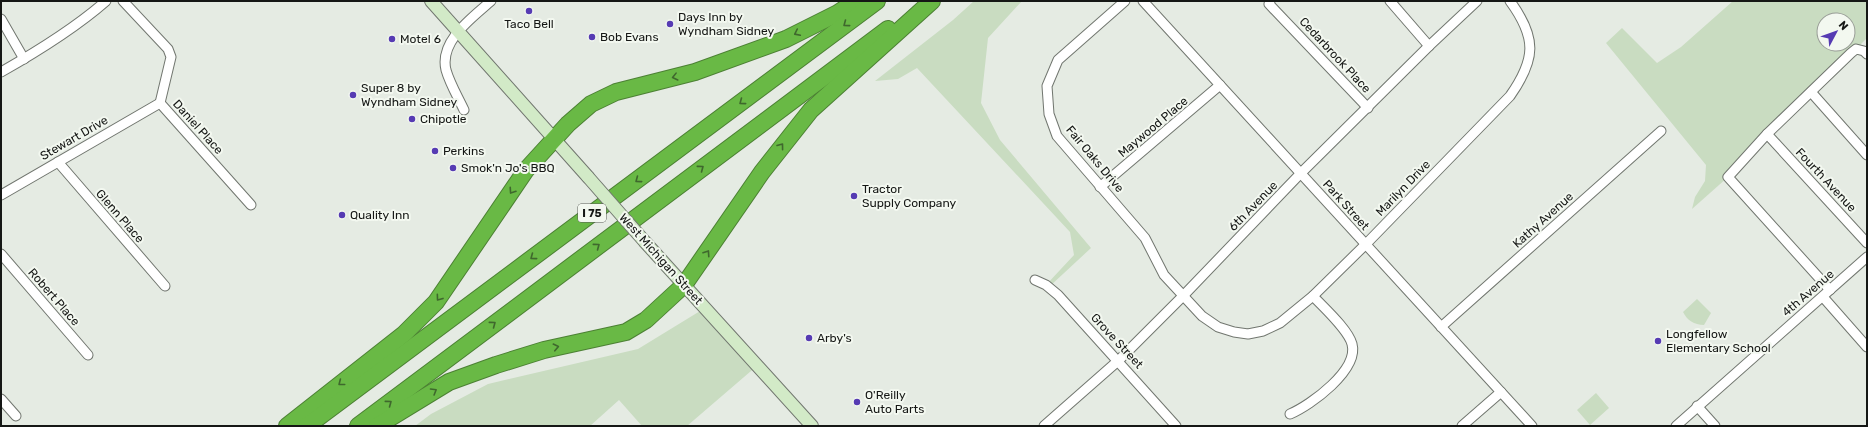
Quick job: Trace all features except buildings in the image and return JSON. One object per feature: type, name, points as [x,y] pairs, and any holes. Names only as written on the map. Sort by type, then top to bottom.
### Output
[{"type":"highway","points":[[287,426],[404,334],[436,302],[526,170],[591,104],[616,92],[695,72],[786,39],[838,13],[856,1]]},
{"type":"highway","name":"I 75","points":[[307,426],[877,1]]},
{"type":"highway","name":"I 75","points":[[358,426],[830,71],[926,1]]},
{"type":"highway","points":[[377,426],[456,380],[496,365],[544,350],[626,332],[646,320],[684,285],[762,172],[811,110],[932,1]]},
{"type":"main road","name":"West Michigan Street","points":[[431,1],[812,426]]},
{"type":"street","points":[[1,72],[24,59],[80,22],[106,1]]},
{"type":"street","name":"Daniel Place","points":[[123,1],[168,49],[171,57],[160,103],[250,205]]},
{"type":"street","points":[[464,110],[446,69],[445,55],[458,32],[491,1]]},
{"type":"street","name":"Fair Oaks Drive","points":[[1125,1],[1058,60],[1047,86],[1049,114],[1057,136],[1100,187],[1135,225],[1145,238],[1164,275],[1183,296]]},
{"type":"street","name":"Park Street","points":[[1143,1],[1532,426]]},
{"type":"street","name":"Cedarbrook Place","points":[[1270,1],[1269,4],[1368,108]]},
{"type":"street","points":[[1390,1],[1429,46]]},
{"type":"street","name":"6th Avenue","points":[[1044,426],[1119,360],[1183,296],[1301,173],[1429,46],[1478,1]]},
{"type":"street","name":"Marilyn Drive","points":[[1183,296],[1202,316],[1218,328],[1248,334],[1263,331],[1280,323],[1313,296],[1366,244],[1510,96],[1522,79],[1532,47],[1522,18],[1510,1]]},
{"type":"street","points":[[1,19],[24,59]]},
{"type":"street","points":[[1867,54],[1864,51],[1856,49],[1767,134],[1728,177],[1826,293],[1867,347]]},
{"type":"street","name":"Maywood Place","points":[[1100,187],[1220,86]]},
{"type":"street","points":[[1810,92],[1867,155]]},
{"type":"street","name":"Stewart Drive","points":[[1,195],[160,103]]},
{"type":"street","name":"Kathy Avenue","points":[[1441,327],[1661,131]]},
{"type":"street","name":"Fourth Avenue","points":[[1767,134],[1867,243]]},
{"type":"street","name":"Glenn Place","points":[[58,162],[165,286]]},
{"type":"street","name":"Robert Place","points":[[1,254],[88,355]]},
{"type":"street","name":"4th Avenue","points":[[1676,426],[1867,257]]},
{"type":"street","name":"Grove Street","points":[[1035,280],[1046,285],[1058,295],[1119,360],[1176,426]]},
{"type":"street","points":[[1290,414],[1304,408],[1340,377],[1348,367],[1352,358],[1352,344],[1346,332],[1313,296]]},
{"type":"street","points":[[1462,426],[1501,392]]},
{"type":"street","points":[[1,399],[16,416]]},
{"type":"street","points":[[1697,406],[1715,426]]},
{"type":"green space","points":[[974,1],[1022,1],[988,38],[981,103],[1000,140],[1091,248],[1049,287],[1046,285],[1074,255],[1070,232],[917,68],[898,79],[875,81],[953,20]]},
{"type":"green space","points":[[1733,1],[1867,1],[1867,38],[1856,49],[1856,12],[1816,12],[1816,52],[1853,52],[1728,177],[1692,209],[1695,197],[1705,181],[1706,165],[1606,43],[1622,28],[1657,63],[1681,47]]},
{"type":"green space","points":[[1697,299],[1711,313],[1704,325],[1691,322],[1683,312]]},
{"type":"green space","points":[[705,308],[758,365],[687,426],[642,426],[619,400],[590,426],[415,426],[431,414],[488,384],[638,349]]},
{"type":"green space","points":[[1596,393],[1609,408],[1590,425],[1577,410]]},
{"type":"place","name":"Taco Bell","points":[[529,11]]},
{"type":"place","name":"Days Inn by Wyndham Sidney","points":[[670,24]]},
{"type":"place","name":"Bob Evans","points":[[592,37]]},
{"type":"place","name":"Motel 6","points":[[392,39]]},
{"type":"place","name":"Super 8 by Wyndham Sidney","points":[[353,95]]},
{"type":"place","name":"Chipotle","points":[[412,119]]},
{"type":"place","name":"Perkins","points":[[435,151]]},
{"type":"place","name":"Smok'n Jo's BBQ","points":[[453,168]]},
{"type":"place","name":"Tractor Supply Company","points":[[854,196]]},
{"type":"place","name":"Quality Inn","points":[[342,215]]},
{"type":"place","name":"Arby's","points":[[809,338]]},
{"type":"place","name":"Longfellow Elementary School","points":[[1658,341]]},
{"type":"place","name":"O'Reilly Auto Parts","points":[[857,402]]}]
